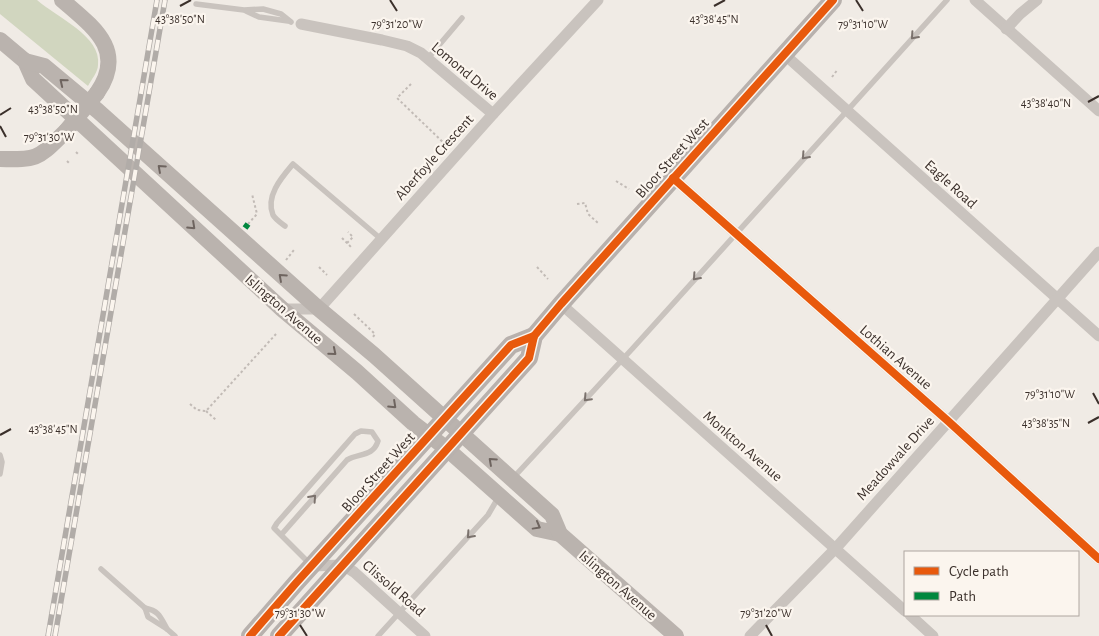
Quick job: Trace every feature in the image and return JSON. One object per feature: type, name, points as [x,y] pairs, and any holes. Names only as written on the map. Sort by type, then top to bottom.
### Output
[{"type":"main road","points":[[0,159],[27,160],[41,155],[66,131],[104,83],[109,59],[104,41],[94,29],[62,0]]},
{"type":"main road","name":"Bloor Street West","points":[[279,636],[529,358],[534,336],[561,304],[833,0]]},
{"type":"main road","name":"Islington Avenue","points":[[0,40],[24,61],[33,79],[282,309],[357,372],[413,424],[447,449],[537,530],[560,534]]},
{"type":"main road","name":"Islington Avenue","points":[[24,61],[44,66],[98,111],[552,514],[560,534],[676,636]]},
{"type":"main road","name":"Bloor Street West","points":[[250,636],[511,345],[534,336]]},
{"type":"main road","points":[[357,372],[374,355]]},
{"type":"street","points":[[975,0],[1099,111]]},
{"type":"street","points":[[1006,29],[1037,0]]},
{"type":"street","name":"Aberfoyle Crescent","points":[[319,309],[596,1]]},
{"type":"street","name":"Lomond Drive","points":[[296,23],[407,46],[429,58],[493,114]]},
{"type":"street","name":"Eagle Road","points":[[784,54],[1099,336]]},
{"type":"street","name":"Lothian Avenue","points":[[673,178],[948,421],[1099,559]]},
{"type":"street","name":"Meadowvale Drive","points":[[750,636],[836,548],[1099,252]]},
{"type":"street","name":"Monkton Avenue","points":[[561,304],[904,610]]},
{"type":"street","points":[[282,309],[319,309]]},
{"type":"street","name":"Clissold Road","points":[[311,566],[343,565],[354,572],[425,636]]},
{"type":"street","points":[[911,616],[933,636]]},
{"type":"lane","points":[[512,479],[947,0]]},
{"type":"lane","points":[[196,4],[244,10],[257,8],[271,10],[296,23]]},
{"type":"lane","points":[[429,58],[462,18]]},
{"type":"lane","points":[[285,226],[273,216],[271,203],[276,186],[293,164],[381,239]]},
{"type":"lane","points":[[281,535],[347,460],[370,453],[376,448],[378,441],[372,432],[361,431],[356,434],[274,528],[311,566]]},
{"type":"lane","points":[[0,455],[2,462],[0,474]]},
{"type":"lane","points":[[378,636],[488,515],[500,496]]},
{"type":"lane","points":[[101,569],[145,608],[154,610],[160,615],[167,629]]},
{"type":"lane","points":[[145,608],[148,617],[175,636]]},
{"type":"path","points":[[832,76],[838,69]]},
{"type":"path","points":[[410,84],[397,98],[456,155]]},
{"type":"path","points":[[67,161],[70,164]]},
{"type":"path","points":[[616,181],[629,189]]},
{"type":"path","points":[[395,193],[399,196]]},
{"type":"path","points":[[248,224],[257,214],[252,194]]},
{"type":"path","points":[[577,204],[586,203],[588,214],[598,223]]},
{"type":"path","points":[[347,243],[353,237],[348,232]]},
{"type":"path","points":[[342,238],[352,248]]},
{"type":"path","points":[[286,260],[294,250]]},
{"type":"path","points":[[319,267],[327,275]]},
{"type":"path","points":[[537,267],[548,279]]},
{"type":"path","points":[[354,314],[375,334]]},
{"type":"path","points":[[206,411],[276,334]]},
{"type":"path","points":[[190,404],[197,410],[206,411],[216,420]]},
{"type":"green space","points":[[0,0],[37,0],[85,36],[93,45],[98,65],[96,73],[88,86],[0,14]]},
{"type":"railway","points":[[48,636],[157,0]]},
{"type":"railway","points":[[55,636],[165,0]]},
{"type":"marked path","points":[[245,228],[248,224]]},
{"type":"cycle path","points":[[279,636],[529,358],[534,336],[561,304],[833,0]]},
{"type":"cycle path","points":[[673,178],[948,421],[1099,559]]},
{"type":"cycle path","points":[[250,636],[511,345],[534,336]]}]
